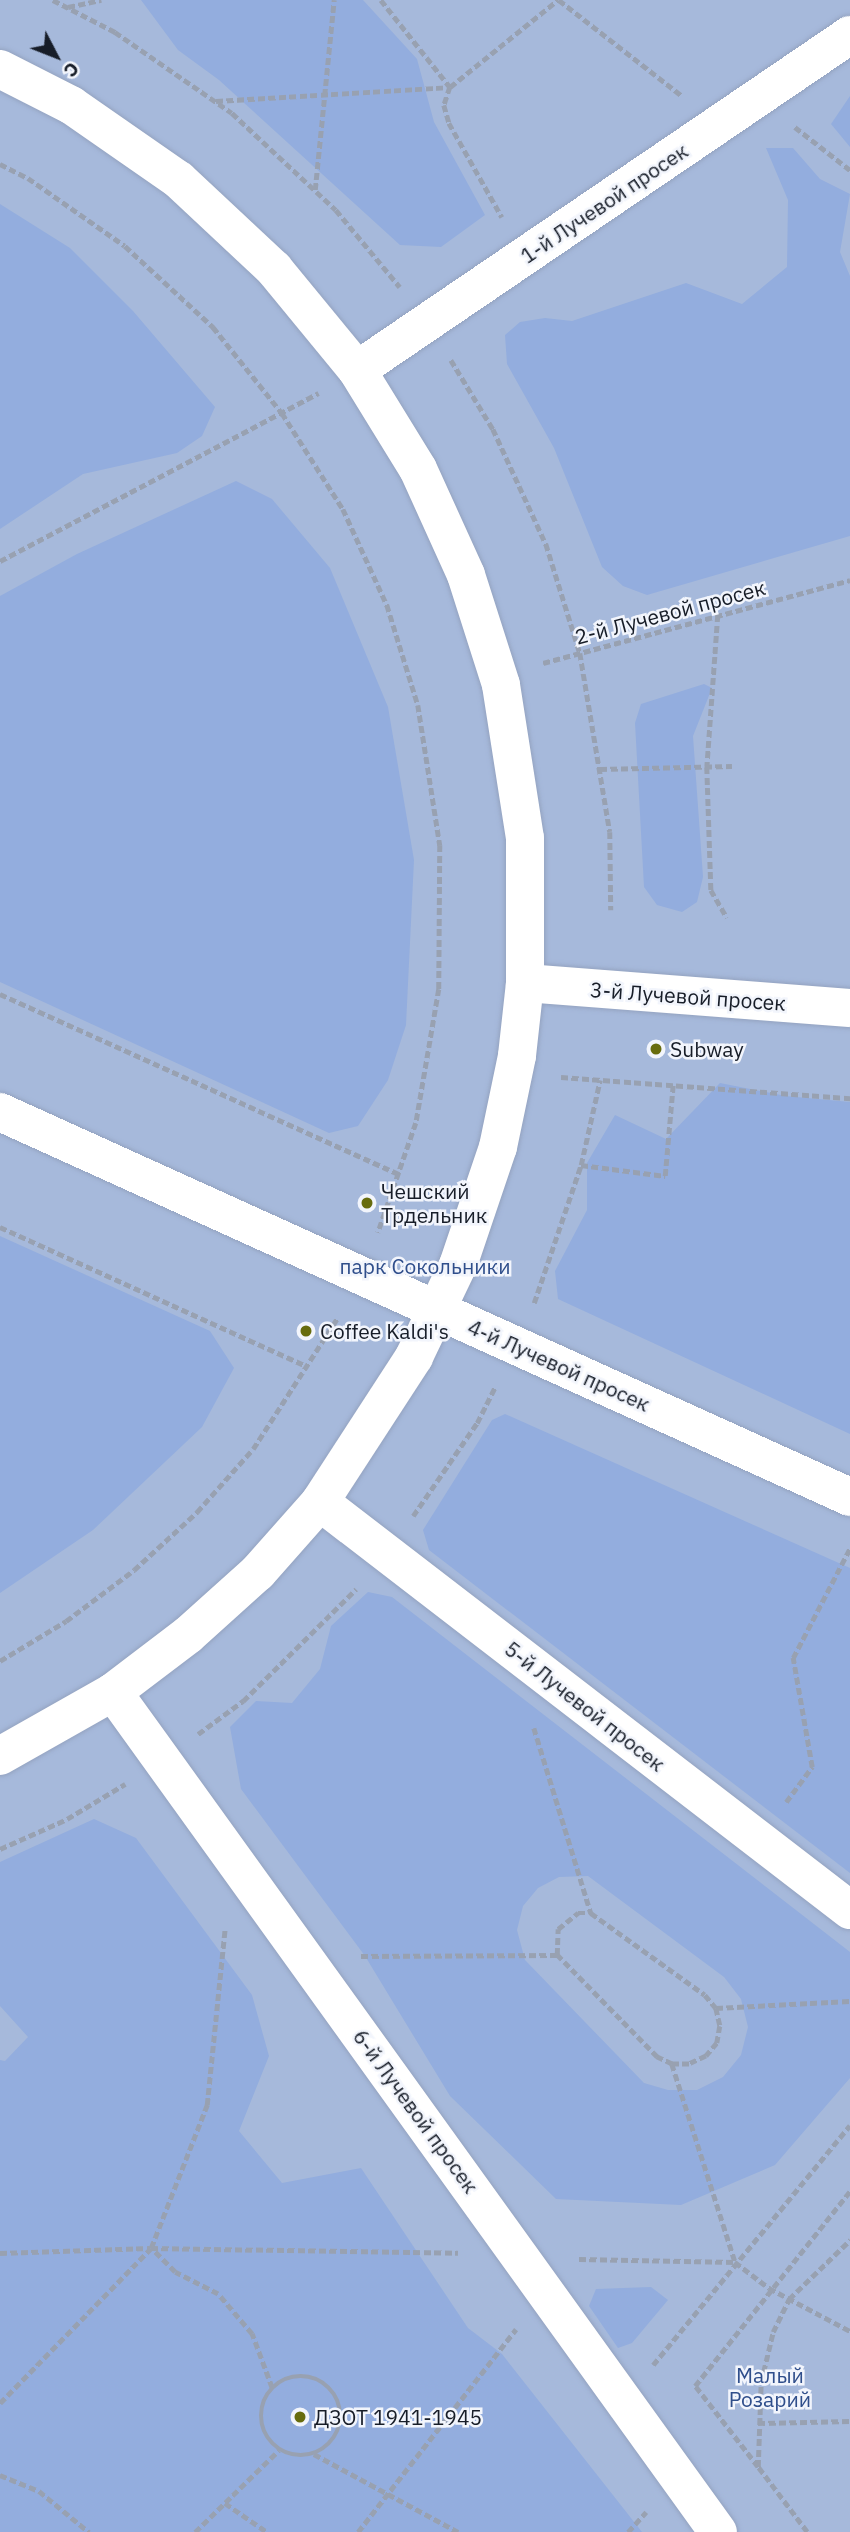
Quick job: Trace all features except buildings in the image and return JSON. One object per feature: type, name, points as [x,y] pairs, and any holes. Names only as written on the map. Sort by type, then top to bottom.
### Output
[{"type":"street","name":"1-й Лучевой просек","points":[[357,370],[850,36]]},
{"type":"street","points":[[0,69],[71,105],[179,180],[274,269],[357,370],[418,469],[466,575],[497,675],[525,838],[525,983],[514,1073],[498,1147],[439,1311],[414,1357],[320,1502],[258,1572],[188,1635],[113,1692],[0,1756]]},
{"type":"street","name":"3-й Лучевой просек","points":[[525,983],[850,1009]]},
{"type":"street","name":"4-й Лучевой просек","points":[[0,1112],[850,1497]]},
{"type":"street","name":"5-й Лучевой просек","points":[[320,1502],[850,1910]]},
{"type":"street","name":"6-й Лучевой просек","points":[[113,1692],[718,2532]]},
{"type":"path","points":[[68,7],[101,0]]},
{"type":"path","points":[[315,190],[334,0]]},
{"type":"path","points":[[381,0],[450,87]]},
{"type":"path","points":[[526,256],[449,123],[444,104],[450,87],[559,0],[685,99],[713,129]]},
{"type":"path","points":[[214,101],[450,87]]},
{"type":"path","points":[[758,98],[850,170]]},
{"type":"path","points":[[0,164],[28,178],[125,246],[212,327],[282,413],[343,509],[387,605],[418,705],[438,833],[438,1002],[416,1123],[400,1175],[360,1275],[308,1367],[253,1449],[197,1512],[134,1570],[66,1621],[0,1661]]},
{"type":"path","points":[[0,561],[282,413],[357,370]]},
{"type":"path","name":"2-й Лучевой просек","points":[[497,675],[850,580]]},
{"type":"path","points":[[718,615],[707,767],[711,890],[727,918]]},
{"type":"path","points":[[599,770],[732,766]]},
{"type":"path","points":[[0,994],[400,1175]]},
{"type":"path","points":[[514,1073],[850,1098]]},
{"type":"path","points":[[581,1165],[665,1176],[673,1085]]},
{"type":"path","points":[[0,1227],[308,1367]]},
{"type":"path","points":[[758,1839],[812,1767],[793,1658],[850,1548]]},
{"type":"path","points":[[529,1713],[592,1913],[705,1995],[716,2008],[720,2026],[717,2043],[697,2060],[672,2064],[657,2057],[557,1955],[554,1941],[566,1919],[592,1913]]},
{"type":"path","points":[[0,2403],[151,2248],[207,2105],[225,1926],[247,1877]]},
{"type":"path","points":[[304,1956],[557,1955]]},
{"type":"path","points":[[716,2008],[850,2000]]},
{"type":"path","points":[[672,2064],[735,2262],[769,2288],[850,2331]]},
{"type":"path","points":[[624,2399],[850,2125]]},
{"type":"path","points":[[807,2532],[695,2386],[769,2288],[850,2191]]},
{"type":"path","points":[[758,2467],[758,2423],[773,2332],[789,2299],[850,2240]]},
{"type":"path","points":[[151,2248],[174,2272],[218,2294],[252,2334],[272,2388]]},
{"type":"path","points":[[0,2253],[151,2248],[735,2262]]},
{"type":"path","points":[[358,2532],[516,2329]]},
{"type":"path","points":[[305,2376],[322,2382],[335,2395],[340,2412],[339,2430],[329,2445],[314,2454],[296,2456],[279,2450],[266,2437],[261,2421],[263,2403],[272,2388],[287,2378],[305,2376]]},
{"type":"path","points":[[758,2423],[850,2421]]},
{"type":"path","points":[[195,2532],[279,2450]]},
{"type":"path","points":[[314,2454],[458,2532]]},
{"type":"path","points":[[0,2475],[39,2491],[89,2532]]},
{"type":"path","points":[[225,2503],[267,2532]]},
{"type":"path","points":[[628,2532],[646,2512]]},
{"type":"green space","name":"парк Сокольники","points":[[0,0],[850,0],[850,2532],[0,2532]]},
{"type":"shaded area","points":[[141,0],[363,0],[417,59],[434,122],[485,215],[441,247],[400,245],[219,80],[178,50]]},
{"type":"shaded area","points":[[850,96],[850,147],[831,124]]},
{"type":"shaded area","points":[[766,148],[793,148],[820,179],[850,194],[840,252],[850,276],[850,536],[647,595],[623,586],[602,567],[554,448],[507,364],[505,335],[520,322],[545,318],[572,321],[686,283],[742,304],[787,267],[788,200]]},
{"type":"shaded area","points":[[0,204],[70,248],[133,311],[215,407],[202,436],[177,453],[83,474],[0,529]]},
{"type":"shaded area","points":[[236,481],[272,499],[330,568],[388,707],[414,860],[406,1025],[388,1080],[358,1126],[329,1133],[0,982],[0,596],[77,554]]},
{"type":"shaded area","points":[[704,684],[712,688],[693,736],[703,877],[697,902],[682,912],[657,905],[644,887],[635,723],[641,704]]},
{"type":"shaded area","points":[[720,1083],[786,1096],[850,1102],[850,1434],[558,1299],[555,1271],[587,1210],[587,1163],[615,1115],[666,1139]]},
{"type":"shaded area","points":[[0,1236],[210,1331],[234,1368],[202,1427],[93,1530],[0,1593]]},
{"type":"shaded area","points":[[505,1414],[850,1568],[850,1873],[429,1550],[423,1530],[492,1420]]},
{"type":"shaded area","points":[[368,1592],[392,1597],[850,1952],[850,2078],[775,2165],[681,2205],[556,2199],[450,2096],[365,1956],[241,1789],[230,1727],[256,1701],[292,1703],[320,1669],[331,1626]],"holes":[[[588,1876],[724,1977],[741,1999],[748,2027],[741,2055],[723,2077],[697,2090],[668,2090],[644,2083],[525,1960],[517,1930],[523,1906],[538,1888],[559,1877]]]},
{"type":"shaded area","points":[[94,1819],[136,1838],[252,1995],[269,2056],[239,2131],[282,2183],[361,2168],[468,2328],[502,2354],[642,2532],[0,2532],[0,2060],[5,2061],[28,2037],[0,2006],[0,1862]]},
{"type":"shaded area","points":[[651,2287],[668,2300],[632,2343],[618,2348],[589,2306],[596,2289]]},
{"type":"place","name":"Subway","points":[[656,1049]]},
{"type":"place","name":"Чешский Трдельник","points":[[367,1203]]},
{"type":"place","name":"Coffee Kaldi's","points":[[306,1331]]},
{"type":"place","name":"ДЗОТ 1941-1945","points":[[300,2417]]},
{"type":"park label","name":"Малый Розарий","points":[[770,2387]]}]
